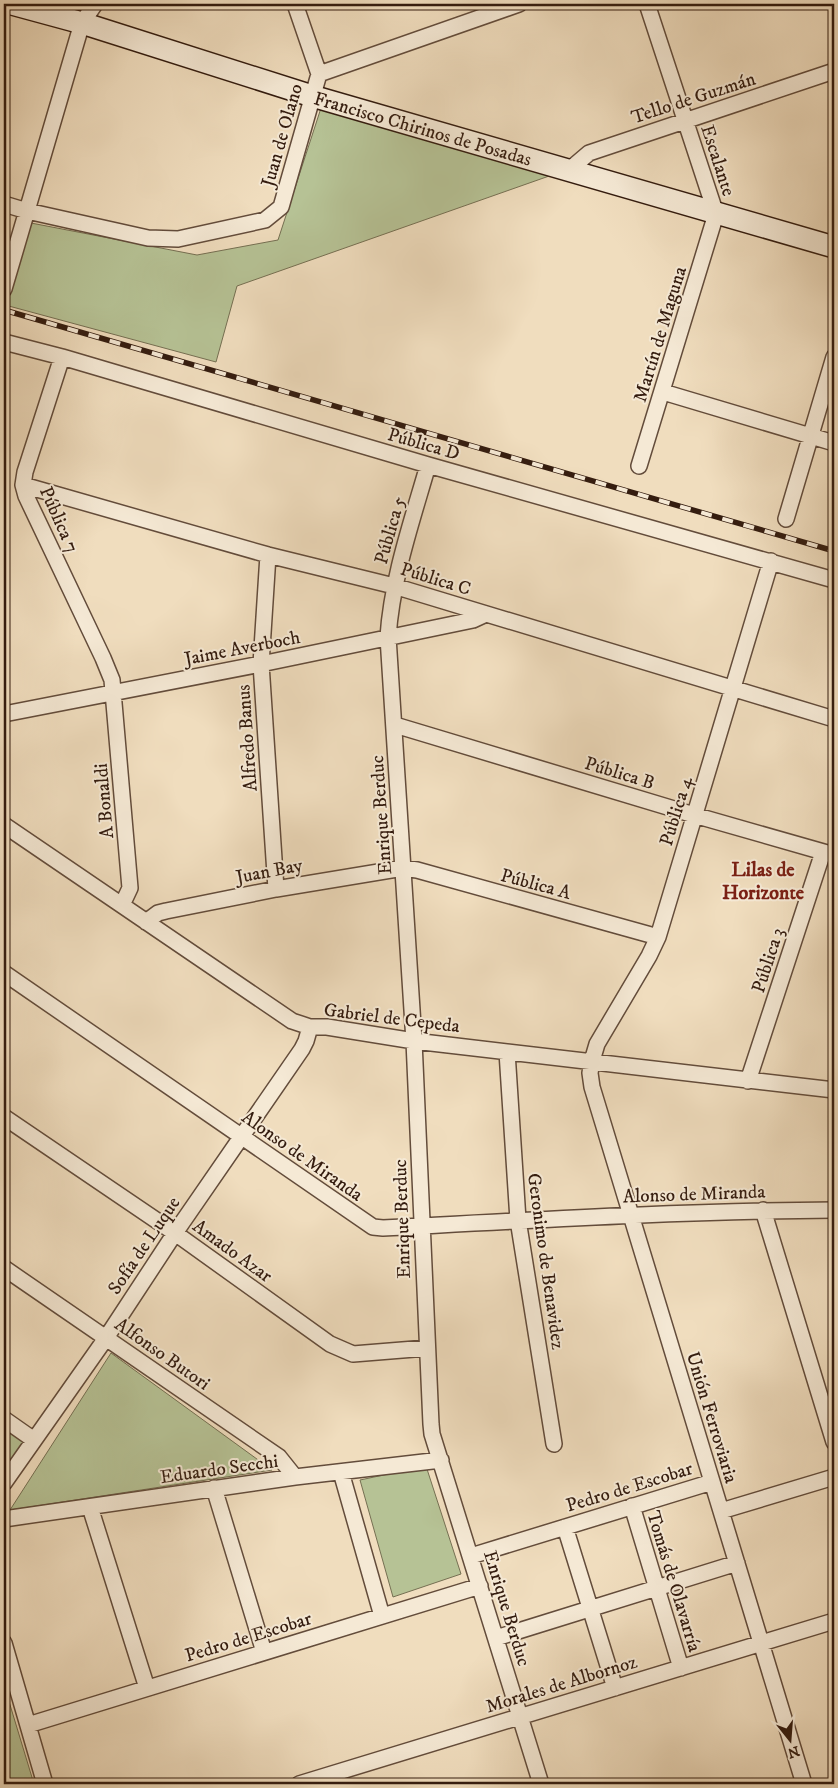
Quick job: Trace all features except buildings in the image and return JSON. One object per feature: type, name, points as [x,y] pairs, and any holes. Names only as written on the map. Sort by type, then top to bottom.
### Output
[{"type":"main road","name":"Francisco Chirinos de Posadas","points":[[12,4],[82,23],[312,96],[834,248]]},
{"type":"street","points":[[4,289],[82,23],[92,6],[96,4]]},
{"type":"street","points":[[295,4],[319,74],[519,4]]},
{"type":"street","name":"Escalante","points":[[647,4],[716,214]]},
{"type":"street","name":"Tello de Guzmán","points":[[569,170],[588,153],[834,71]]},
{"type":"street","name":"Juan de Olano","points":[[27,211],[159,240],[178,239],[265,220],[281,207],[319,74]]},
{"type":"street","points":[[4,204],[27,211]]},
{"type":"street","name":"Martín de Maguna","points":[[639,466],[716,214]]},
{"type":"street","name":"Pública D","points":[[4,342],[62,357],[428,465],[834,580]]},
{"type":"street","name":"Pública 7","points":[[62,357],[25,472],[24,485],[26,496],[109,671],[114,692]]},
{"type":"street","points":[[786,519],[834,357]]},
{"type":"street","points":[[662,392],[834,442]]},
{"type":"street","name":"Pública 5","points":[[388,637],[394,586],[428,465]]},
{"type":"street","name":"Pública C","points":[[24,485],[268,555],[394,586],[834,719]]},
{"type":"street","name":"Alfredo Banus","points":[[268,555],[260,664],[276,889]]},
{"type":"street","name":"Pública 4","points":[[592,1061],[597,1044],[649,956],[658,937],[734,690],[771,562]]},
{"type":"street","name":"Jaime Averboch","points":[[4,714],[473,620],[486,614]]},
{"type":"street","name":"Enrique Berduc","points":[[388,637],[414,1041],[431,1424],[541,1784]]},
{"type":"street","name":"A Bonaldi","points":[[114,692],[130,888],[122,906]]},
{"type":"street","name":"Pública B","points":[[394,725],[694,815],[829,853]]},
{"type":"street","name":"Gabriel de Cepeda","points":[[4,825],[292,1021],[310,1027],[327,1027],[414,1041],[834,1090]]},
{"type":"street","name":"Pública 3","points":[[748,1081],[829,853]]},
{"type":"street","name":"Juan Bay","points":[[146,922],[158,913],[276,889],[403,868]]},
{"type":"street","name":"Pública A","points":[[403,868],[658,937]]},
{"type":"street","name":"Alonso de Miranda","points":[[4,973],[373,1227],[763,1210],[834,1210]]},
{"type":"street","name":"Sofía de Luque","points":[[4,1483],[106,1338],[174,1233],[302,1049],[310,1027]]},
{"type":"street","name":"Geronimo de Benavidez","points":[[507,1052],[518,1220],[554,1444]]},
{"type":"street","name":"Unión Ferroviaria","points":[[592,1061],[590,1073],[592,1088],[804,1784]]},
{"type":"street","name":"Amado Azar","points":[[4,1117],[174,1233],[340,1350],[353,1354],[427,1348]]},
{"type":"street","points":[[763,1210],[834,1442]]},
{"type":"street","name":"Alfonso Butori","points":[[4,1268],[279,1457],[295,1477]]},
{"type":"street","points":[[4,1419],[34,1440]]},
{"type":"street","name":"Eduardo Secchi","points":[[4,1519],[295,1477],[441,1460]]},
{"type":"street","points":[[341,1472],[382,1616]]},
{"type":"street","points":[[721,1512],[834,1477]]},
{"type":"street","name":"Pedro de Escobar","points":[[471,1556],[712,1482]]},
{"type":"street","points":[[214,1488],[264,1652]]},
{"type":"street","name":"Tomás de Olavarría","points":[[632,1506],[681,1668]]},
{"type":"street","points":[[90,1507],[147,1688]]},
{"type":"street","points":[[565,1527],[615,1688]]},
{"type":"street","points":[[496,1638],[737,1563]]},
{"type":"street","name":"Pedro de Escobar","points":[[28,1725],[480,1586]]},
{"type":"street","name":"Morales de Albornoz","points":[[301,1784],[834,1621]]},
{"type":"street","points":[[4,1643],[45,1784]]},
{"type":"green space","points":[[321,108],[552,175],[237,286],[216,362],[5,305],[31,223],[197,255],[278,240]]},
{"type":"green space","points":[[111,1353],[272,1470],[10,1510]]},
{"type":"green space","points":[[4,1426],[27,1443],[4,1475]]},
{"type":"green space","points":[[426,1466],[461,1574],[393,1597],[360,1480]]},
{"type":"green space","points":[[4,1685],[34,1784],[4,1784]]},
{"type":"railway","points":[[4,310],[834,551]]},
{"type":"district","name":"Lilas de Horizonte","points":[[763,880]]}]
